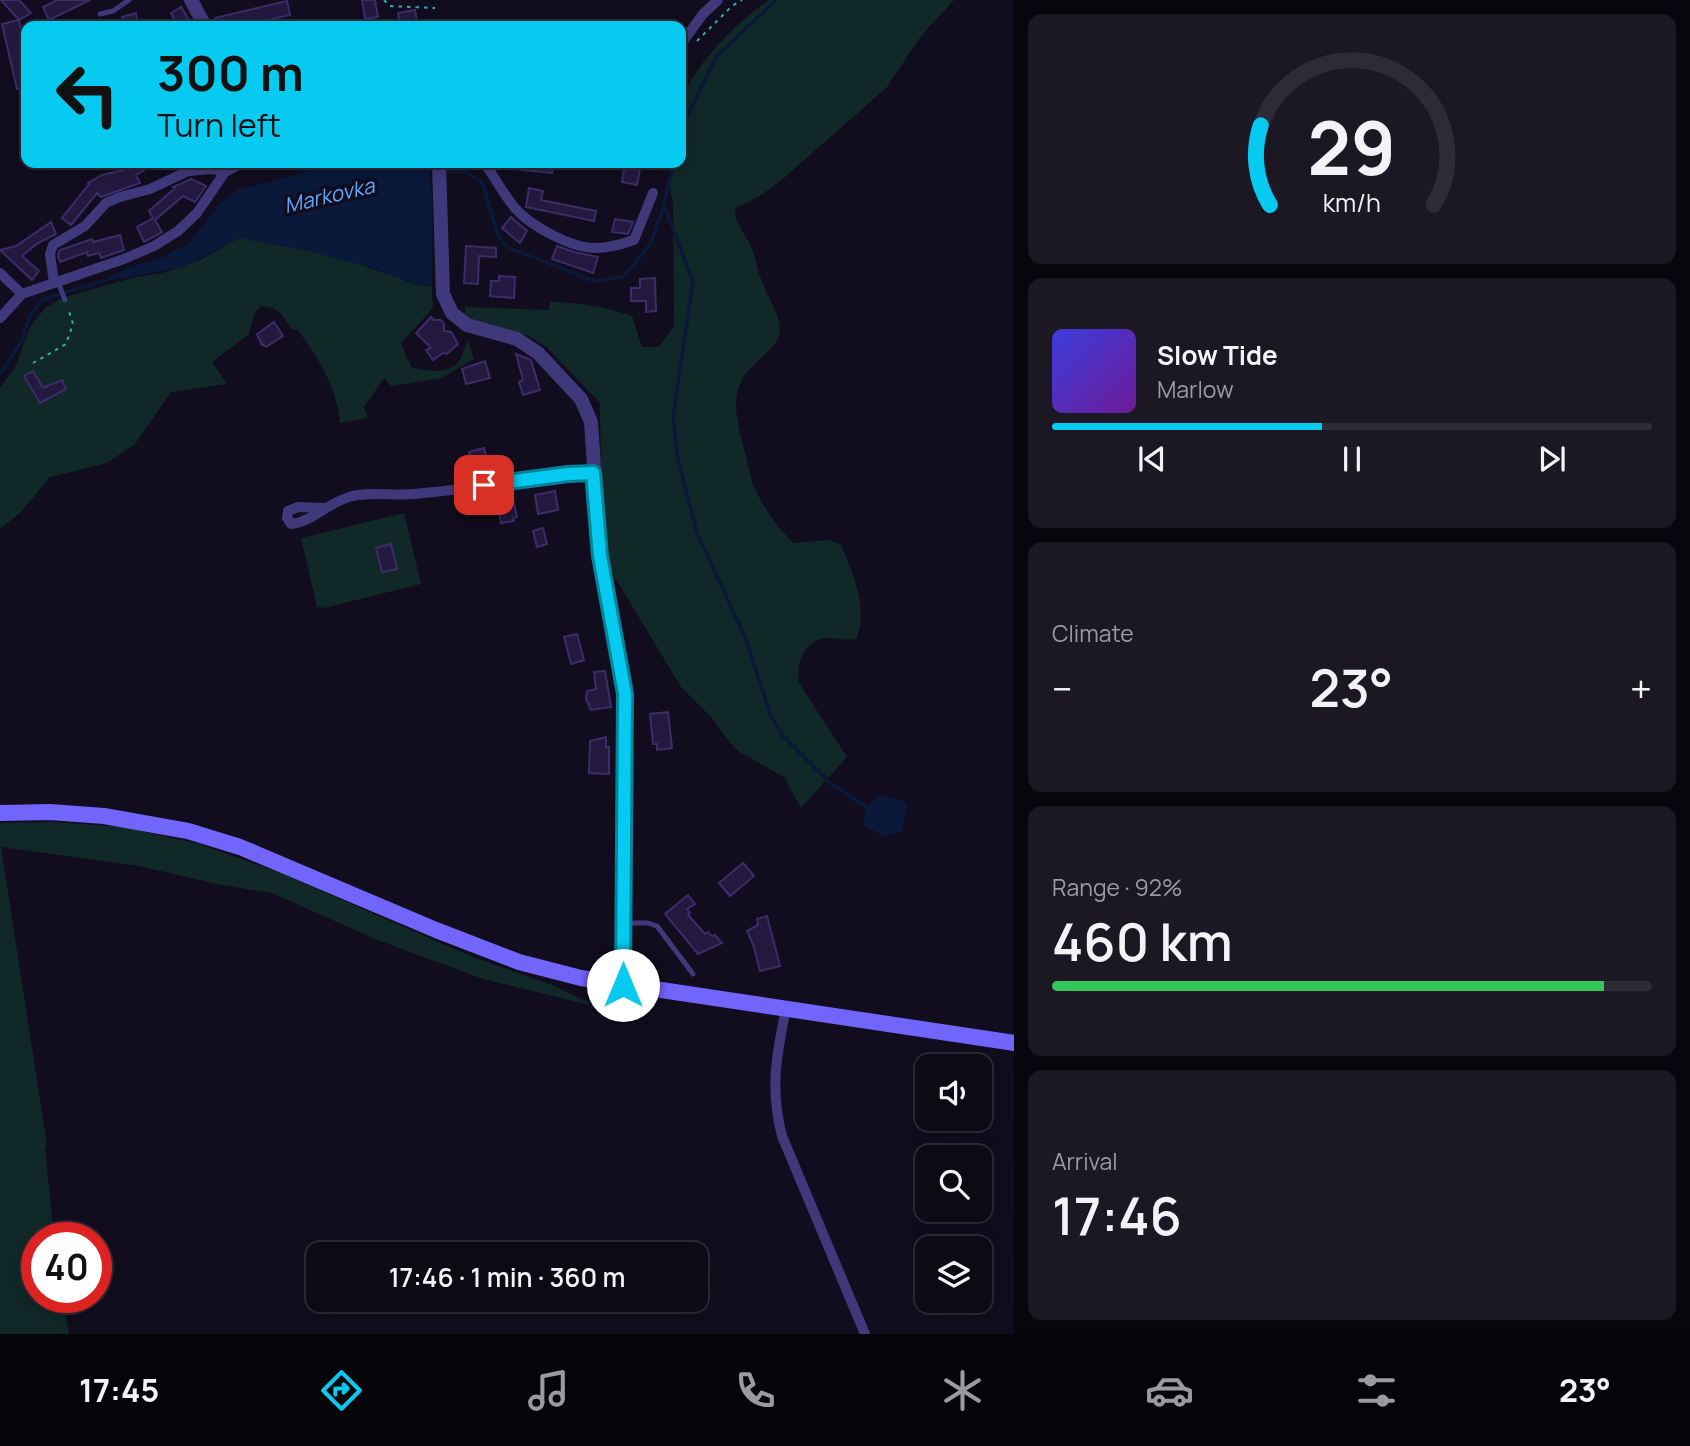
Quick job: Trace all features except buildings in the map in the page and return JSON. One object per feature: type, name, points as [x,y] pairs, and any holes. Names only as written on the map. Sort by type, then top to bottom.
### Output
[{"type":"main road","points":[[0,813],[50,811],[104,816],[188,831],[240,847],[436,930],[519,961],[581,978],[1014,1043]]},
{"type":"street","points":[[191,0],[202,21]]},
{"type":"street","points":[[686,44],[702,14],[718,0]]},
{"type":"street","points":[[0,318],[22,294],[58,285],[124,259],[154,246],[178,231],[197,213],[225,172],[233,168]]},
{"type":"street","points":[[439,168],[443,294],[452,313],[467,325],[517,340],[538,353],[581,399],[591,422],[600,556],[625,694],[623,985]]},
{"type":"street","points":[[487,168],[515,208],[543,232],[594,248],[616,246],[634,240],[653,193]]},
{"type":"street","points":[[58,285],[50,254],[53,244],[85,226],[106,204],[135,191],[150,189],[188,171],[212,169],[225,172]]},
{"type":"street","points":[[0,272],[22,294]]},
{"type":"street","points":[[324,508],[348,497],[361,495],[411,494],[593,473]]},
{"type":"street","points":[[786,1009],[775,1057],[776,1114],[782,1136],[865,1334]]},
{"type":"lane","points":[[100,14],[113,11],[129,0]]},
{"type":"lane","points":[[58,285],[65,300]]},
{"type":"lane","points":[[623,923],[648,923],[657,926],[693,974]]},
{"type":"path","points":[[384,0],[390,6],[435,8]]},
{"type":"path","points":[[686,44],[700,40],[732,6],[742,0]]},
{"type":"path","points":[[33,363],[66,344],[73,324],[65,300]]},
{"type":"green space","points":[[769,0],[954,0],[921,36],[887,87],[784,178],[735,210],[737,220],[752,249],[780,329],[776,342],[743,378],[737,397],[739,426],[753,483],[771,517],[793,543],[829,540],[840,544],[850,566],[860,603],[860,628],[856,639],[819,640],[807,648],[800,660],[799,683],[847,757],[801,808],[784,777],[738,751],[713,719],[681,687],[602,556],[600,403],[546,347],[529,336],[463,319],[466,307],[549,310],[550,302],[581,304],[632,316],[642,347],[659,347],[674,326],[673,203],[669,168],[686,168],[686,89],[705,60],[744,19]]},
{"type":"green space","points":[[239,238],[316,252],[417,285],[432,285],[433,308],[401,343],[411,367],[430,371],[449,368],[460,359],[468,340],[474,359],[442,378],[391,386],[384,378],[364,407],[368,418],[340,423],[331,385],[306,341],[279,313],[272,308],[261,306],[255,312],[249,334],[212,362],[227,384],[171,392],[135,444],[107,463],[50,477],[21,512],[0,529],[0,387],[15,368],[30,327],[45,308],[62,298],[132,278],[166,272],[200,260]]},
{"type":"green space","points":[[404,513],[421,584],[324,608],[317,607],[301,538]]},
{"type":"green space","points":[[54,822],[123,827],[199,844],[281,873],[468,955],[552,985],[598,1007],[483,979],[375,939],[272,893],[217,884],[139,866],[1,847],[47,1145],[45,1147],[52,1222],[21,1222],[21,1313],[65,1313],[69,1334],[0,1334],[0,823]]},
{"type":"water","points":[[319,168],[429,168],[432,198],[432,285],[421,286],[370,267],[304,250],[239,238],[184,267],[101,282],[122,270],[163,257],[189,243],[220,203],[237,190]]},
{"type":"water","points":[[882,795],[907,804],[902,831],[883,836],[864,825],[869,807]]},
{"type":"waterway","name":"Markovka","points":[[686,119],[716,57],[776,0]]},
{"type":"waterway","name":"Markovka","points":[[444,172],[466,171],[483,184],[498,236],[507,247],[594,281],[623,277],[651,243],[664,205],[672,168]]},
{"type":"waterway","points":[[664,205],[693,282],[673,417],[678,459],[697,533],[745,637],[771,716],[783,736],[831,784],[868,808]]},
{"type":"waterway","name":"Markovka","points":[[0,374],[22,341],[30,315],[43,299],[104,281]]},
{"type":"route","points":[[484,485],[593,473],[600,556],[625,694],[623,985]]}]
